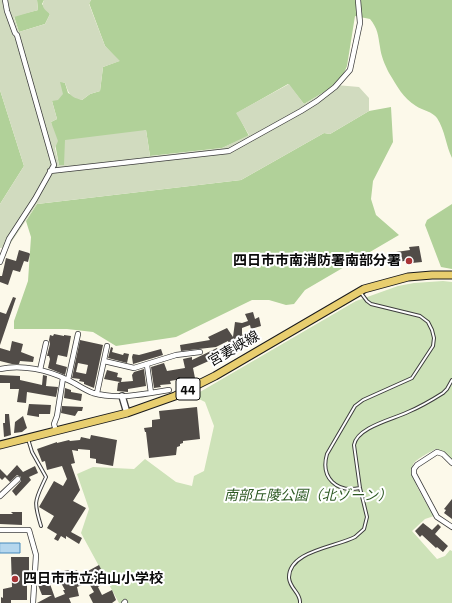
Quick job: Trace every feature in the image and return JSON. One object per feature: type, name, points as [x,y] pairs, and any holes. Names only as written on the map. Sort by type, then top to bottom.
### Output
[{"type":"main road","name":"宮妻峡線","points":[[0,445],[127,413],[175,396],[215,376],[359,291],[408,277],[452,275]]},
{"type":"street","points":[[0,262],[9,239],[35,200],[54,165],[17,35],[7,12],[5,0]]},
{"type":"street","points":[[50,171],[229,150],[268,130],[317,101],[335,87],[350,70],[360,23],[358,0]]},
{"type":"street","points":[[56,431],[54,424],[78,334]]},
{"type":"street","points":[[40,370],[46,343]]},
{"type":"street","points":[[97,393],[107,346]]},
{"type":"street","points":[[104,361],[134,368],[176,355],[200,352]]},
{"type":"street","points":[[147,364],[151,393]]},
{"type":"street","points":[[0,369],[14,367],[40,370],[66,379],[83,388],[107,396],[122,396],[169,390]]},
{"type":"street","points":[[122,396],[127,413]]},
{"type":"street","points":[[452,463],[443,454],[437,452],[417,464],[414,468],[414,474],[437,517],[452,527]]},
{"type":"street","points":[[0,496],[18,479]]},
{"type":"street","points":[[0,530],[29,530],[36,555],[33,603]]},
{"type":"lane","points":[[359,291],[367,301],[372,304],[420,316],[430,325],[434,338],[432,349],[412,378],[363,400],[355,406],[327,454],[325,461],[326,471],[333,482],[345,489],[353,490],[360,488]]},
{"type":"lane","points":[[300,603],[300,596],[290,583],[292,566],[296,561],[302,557],[352,539],[362,532],[366,524],[367,514],[360,488],[354,444],[356,439],[359,435],[382,422],[403,414],[445,392],[452,380]]},
{"type":"lane","points":[[27,438],[32,452],[46,477],[35,501],[36,511],[41,526]]},
{"type":"green space","points":[[0,0],[37,0],[38,10],[14,17],[19,32],[45,24],[50,14],[44,8],[44,0],[91,0],[89,4],[105,46],[120,61],[103,67],[100,91],[90,94],[82,100],[72,96],[65,83],[60,82],[63,94],[58,100],[52,101],[57,119],[51,122],[58,141],[55,148],[59,165],[64,165],[65,140],[146,130],[150,156],[222,148],[249,135],[236,113],[289,84],[304,104],[336,85],[359,87],[369,98],[369,111],[330,134],[324,133],[241,180],[37,204],[8,247],[0,248],[0,204],[24,166],[0,90]]},
{"type":"green space","points":[[37,0],[44,0],[42,4],[50,14],[45,24],[19,32],[14,16],[38,10]]},
{"type":"green space","points":[[91,0],[452,0],[452,158],[437,118],[433,114],[411,103],[389,73],[382,57],[377,32],[373,23],[370,19],[355,16],[347,66],[336,85],[304,104],[288,84],[237,113],[249,136],[222,148],[150,156],[146,130],[64,165],[59,165],[51,122],[57,119],[52,101],[60,81],[65,83],[68,93],[82,100],[90,94],[100,91],[103,67],[119,61],[105,46],[89,3]]},
{"type":"green space","points":[[0,90],[24,166],[0,204]]},
{"type":"green space","points":[[391,107],[393,142],[373,181],[371,199],[376,215],[399,235],[305,290],[294,304],[286,305],[269,300],[252,300],[176,337],[116,346],[93,332],[67,329],[14,329],[14,321],[28,281],[31,237],[26,221],[37,204],[241,180],[324,133],[330,134],[369,111]]},
{"type":"green space","points":[[452,204],[452,269],[441,267],[425,225],[427,220]]},
{"type":"green space","name":"南部丘陵公園（北ゾーン）","points":[[443,281],[452,282],[452,460],[443,452],[436,449],[414,463],[412,470],[416,484],[434,516],[425,519],[412,531],[437,559],[445,556],[450,550],[452,551],[452,603],[119,603],[81,533],[89,509],[77,474],[93,467],[134,469],[145,459],[176,482],[192,486],[194,476],[204,471],[214,426],[205,402],[193,396],[356,301],[398,286],[414,283]]},
{"type":"water","points":[[0,543],[20,543],[20,553],[0,553]]},
{"type":"building","points":[[419,246],[422,262],[412,263],[411,260],[397,262],[396,252],[410,250],[409,247]]},
{"type":"building","points":[[19,250],[30,254],[28,262],[24,261],[20,272],[13,270],[8,285],[0,282],[0,276],[2,276],[6,258],[16,261]]},
{"type":"building","points":[[13,297],[16,298],[0,345],[0,312],[6,314]]},
{"type":"building","points":[[253,312],[255,319],[259,317],[261,326],[251,329],[250,325],[242,328],[243,336],[237,340],[236,338],[229,343],[228,341],[216,347],[181,351],[180,345],[210,340],[208,337],[227,328],[233,337],[235,322],[242,323],[248,321],[245,314]]},
{"type":"building","points":[[54,334],[71,336],[67,357],[58,355],[56,364],[67,367],[65,375],[48,368],[50,359],[49,356],[47,356],[50,344],[49,340],[50,335],[53,336]]},
{"type":"building","points":[[80,340],[103,345],[94,388],[84,384],[84,382],[79,381],[80,379],[72,378]],"holes":[[[78,363],[88,365],[86,374],[76,372]]]},
{"type":"building","points":[[12,341],[23,344],[21,352],[34,357],[33,362],[20,361],[19,364],[12,364],[0,361],[0,348],[10,351]]},
{"type":"building","points":[[111,347],[113,348],[112,352],[123,355],[124,353],[129,354],[127,363],[108,358]]},
{"type":"building","points":[[217,348],[220,356],[193,368],[195,378],[182,381],[181,379],[170,381],[171,384],[160,385],[161,387],[154,388],[151,367],[164,363],[167,371],[185,368],[183,359],[192,357],[192,360]]},
{"type":"building","points":[[161,349],[163,355],[133,364],[133,354],[139,355]]},
{"type":"building","points":[[144,369],[146,386],[128,389],[128,392],[117,391],[118,383],[120,382],[104,379],[107,370],[118,373],[117,377],[122,378],[121,382],[133,381],[132,375],[134,372]]},
{"type":"building","points":[[0,375],[20,376],[20,380],[42,385],[43,375],[47,376],[46,386],[58,387],[56,397],[27,392],[26,403],[17,402],[19,389],[10,389],[10,383],[0,383]]},
{"type":"building","points":[[65,388],[71,390],[71,392],[82,394],[81,401],[64,398]]},
{"type":"building","points":[[29,404],[51,405],[50,414],[39,414],[39,417],[27,415]]},
{"type":"building","points":[[62,406],[83,407],[82,411],[78,411],[75,416],[61,413]]},
{"type":"building","points":[[197,407],[200,439],[183,441],[180,446],[177,447],[176,455],[149,458],[146,432],[144,428],[152,427],[152,420],[160,419],[159,411]]},
{"type":"building","points":[[5,414],[9,414],[11,435],[4,437],[3,423],[5,423]]},
{"type":"building","points":[[23,416],[27,428],[22,432],[14,433],[15,422]]},
{"type":"building","points":[[91,435],[117,440],[113,466],[96,463],[96,459],[90,458],[90,450],[72,450],[75,463],[71,464],[80,490],[73,501],[86,508],[71,532],[82,538],[79,544],[66,536],[66,539],[61,536],[58,541],[54,539],[57,534],[47,528],[54,516],[39,507],[54,481],[63,486],[67,479],[62,466],[47,470],[45,461],[42,462],[37,449],[57,442],[80,440],[81,437],[90,439]]},
{"type":"building","points":[[17,465],[23,472],[35,466],[38,473],[29,477],[31,480],[16,496],[12,491],[21,481],[21,477],[17,475],[10,482],[5,477],[2,480],[0,478],[0,469],[7,476]]},
{"type":"building","points":[[452,499],[452,519],[444,513],[446,510],[444,509]]},
{"type":"building","points":[[11,512],[22,512],[22,525],[0,524],[0,514],[13,514]]},
{"type":"building","points":[[423,523],[432,530],[438,524],[441,527],[435,534],[448,546],[443,552],[437,547],[436,548],[422,535],[420,537],[415,531]]},
{"type":"building","points":[[11,557],[29,557],[29,585],[27,580],[27,600],[11,600],[11,603],[1,603],[1,597],[3,598],[3,589],[12,587]]},
{"type":"building","points":[[99,565],[103,573],[100,574],[104,583],[98,587],[102,595],[112,590],[116,600],[112,603],[93,603],[89,595],[94,592],[87,580],[91,578],[88,571]]},
{"type":"building","points":[[68,570],[72,572],[77,570],[82,585],[77,587],[79,596],[69,598],[71,603],[37,603],[52,595],[42,595],[38,585],[40,578],[56,575],[56,573]],"holes":[[[60,581],[65,590],[63,590],[65,594],[55,598],[50,584]]]},
{"type":"place","name":"四日市市南消防署南部分署","points":[[409,261]]},
{"type":"place","name":"四日市市立泊山小学校","points":[[15,579]]}]
